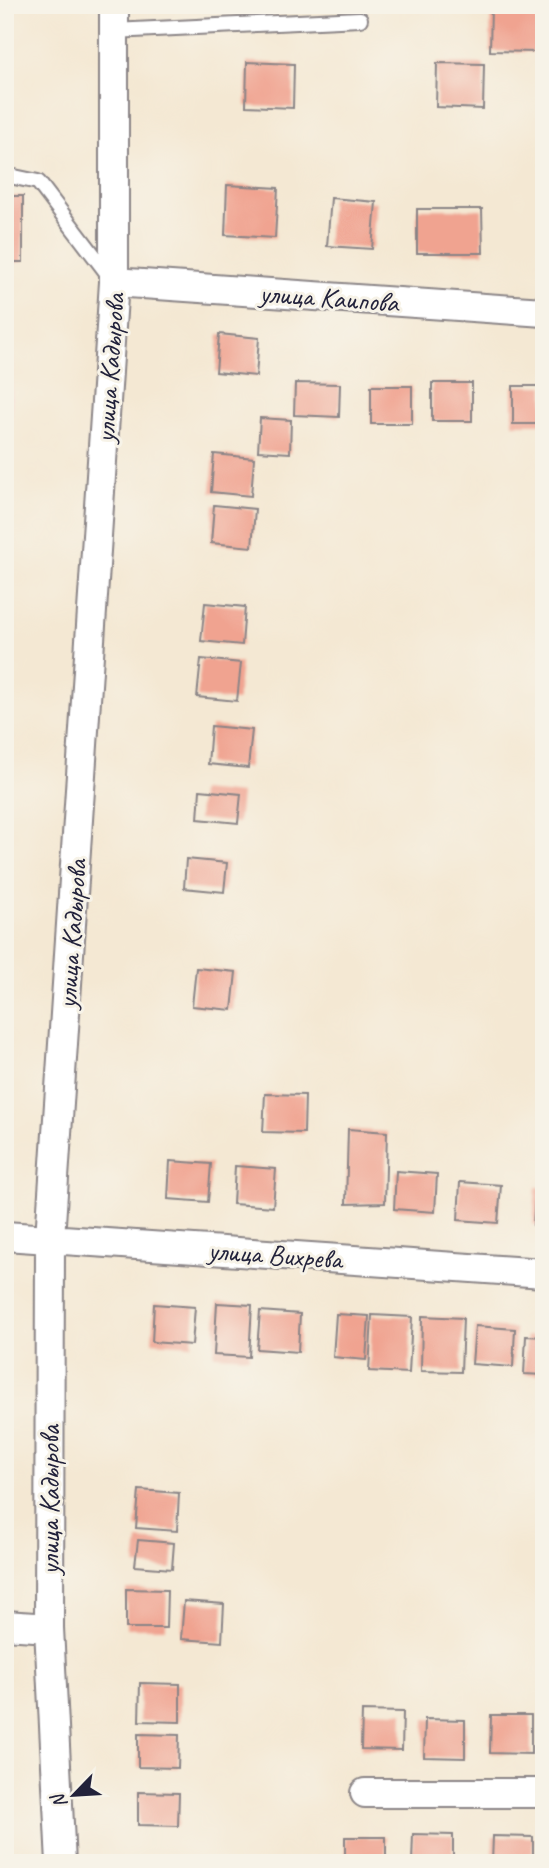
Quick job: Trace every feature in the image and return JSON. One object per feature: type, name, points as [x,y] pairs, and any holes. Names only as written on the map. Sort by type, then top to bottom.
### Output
[{"type":"street","name":"улица Кадырова","points":[[61,1863],[48,1628],[50,1238],[114,282],[113,18]]},
{"type":"street","name":"улица Каипова","points":[[114,282],[544,312]]},
{"type":"street","name":"улица Вихрева","points":[[5,1236],[544,1273]]},
{"type":"street","points":[[5,1625],[48,1628]]},
{"type":"street","points":[[365,1793],[544,1793]]},
{"type":"lane","points":[[113,18],[360,19]]},
{"type":"lane","points":[[5,175],[38,182],[114,282]]},
{"type":"shaded area","points":[[5,252],[15,253],[5,722]]},
{"type":"building","points":[[491,7],[538,8],[537,52],[490,51]]},
{"type":"building","points":[[247,62],[294,64],[293,108],[246,106]]},
{"type":"building","points":[[437,63],[484,64],[483,109],[436,107]]},
{"type":"building","points":[[227,185],[278,188],[275,238],[225,235]]},
{"type":"building","points":[[5,196],[23,196],[23,262],[5,262]]},
{"type":"building","points":[[331,198],[376,202],[372,249],[327,246]]},
{"type":"building","points":[[417,209],[482,209],[483,253],[417,253]]},
{"type":"building","points":[[219,334],[259,338],[256,376],[216,372]]},
{"type":"building","points":[[295,383],[340,384],[339,417],[294,415]]},
{"type":"building","points":[[432,383],[472,383],[472,421],[432,421]]},
{"type":"building","points":[[371,386],[412,386],[412,424],[371,424]]},
{"type":"building","points":[[513,386],[544,386],[544,424],[513,424]]},
{"type":"building","points":[[260,418],[291,420],[290,453],[258,451]]},
{"type":"building","points":[[214,454],[254,458],[251,496],[211,492]]},
{"type":"building","points":[[214,505],[255,509],[252,547],[211,543]]},
{"type":"building","points":[[205,603],[245,607],[242,645],[201,641]]},
{"type":"building","points":[[201,659],[241,663],[237,701],[197,697]]},
{"type":"building","points":[[211,726],[252,730],[248,768],[208,764]]},
{"type":"building","points":[[200,790],[241,794],[238,823],[198,819]]},
{"type":"building","points":[[186,859],[227,863],[224,892],[184,888]]},
{"type":"building","points":[[196,968],[236,972],[232,1010],[192,1006]]},
{"type":"building","points":[[265,1094],[305,1095],[304,1133],[263,1132]]},
{"type":"building","points":[[348,1129],[387,1132],[385,1203],[346,1204]]},
{"type":"building","points":[[170,1161],[211,1164],[208,1202],[168,1199]]},
{"type":"building","points":[[235,1166],[276,1169],[273,1207],[233,1204]]},
{"type":"building","points":[[396,1171],[437,1174],[435,1212],[394,1209]]},
{"type":"building","points":[[460,1182],[501,1185],[498,1223],[458,1220]]},
{"type":"building","points":[[536,1187],[544,1187],[544,1226],[533,1225]]},
{"type":"building","points":[[217,1303],[252,1305],[249,1357],[214,1355]]},
{"type":"building","points":[[154,1304],[195,1307],[192,1345],[152,1342]]},
{"type":"building","points":[[260,1311],[300,1314],[298,1352],[257,1349]]},
{"type":"building","points":[[336,1314],[369,1316],[366,1360],[333,1357]]},
{"type":"building","points":[[372,1315],[412,1317],[409,1373],[369,1371]]},
{"type":"building","points":[[422,1316],[463,1318],[461,1372],[421,1371]]},
{"type":"building","points":[[475,1326],[515,1329],[513,1367],[472,1364]]},
{"type":"building","points":[[526,1336],[544,1337],[544,1375],[524,1374]]},
{"type":"building","points":[[139,1490],[179,1493],[177,1531],[136,1528]]},
{"type":"building","points":[[138,1540],[174,1543],[172,1569],[135,1566]]},
{"type":"building","points":[[126,1589],[167,1590],[166,1628],[126,1628]]},
{"type":"building","points":[[184,1601],[224,1604],[222,1642],[181,1639]]},
{"type":"building","points":[[140,1683],[180,1684],[180,1722],[139,1721]]},
{"type":"building","points":[[362,1711],[403,1712],[402,1750],[361,1749]]},
{"type":"building","points":[[491,1715],[531,1715],[531,1754],[490,1753]]},
{"type":"building","points":[[425,1719],[465,1720],[465,1758],[424,1757]]},
{"type":"building","points":[[138,1734],[179,1735],[178,1768],[138,1767]]},
{"type":"building","points":[[138,1792],[179,1793],[178,1826],[138,1825]]},
{"type":"building","points":[[413,1834],[453,1835],[453,1863],[412,1863]]},
{"type":"building","points":[[493,1836],[533,1837],[533,1863],[492,1863]]},
{"type":"building","points":[[345,1837],[386,1837],[386,1863],[345,1863]]}]
